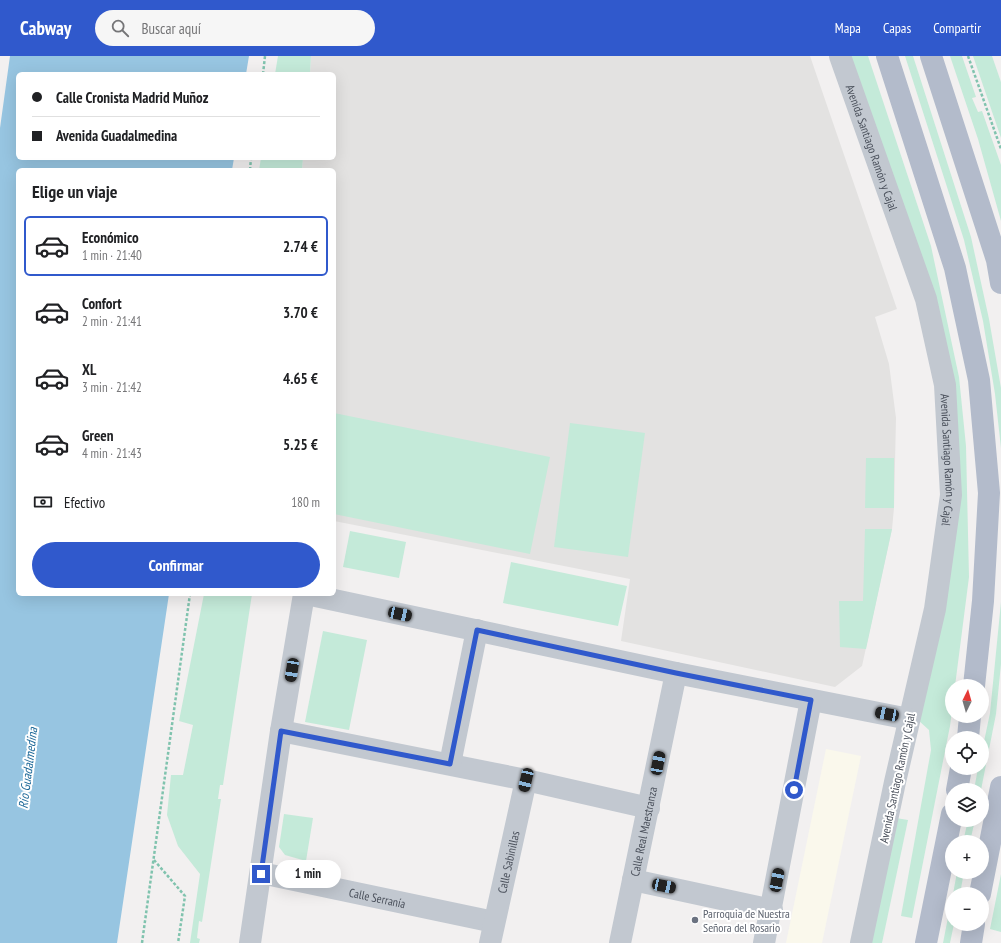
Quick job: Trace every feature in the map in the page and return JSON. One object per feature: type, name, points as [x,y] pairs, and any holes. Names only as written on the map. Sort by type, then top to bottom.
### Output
[{"type":"main road","points":[[887,56],[955,268],[979,380],[989,493],[982,601],[975,679]]},
{"type":"main road","points":[[931,56],[997,260],[1001,283]]},
{"type":"main road","points":[[981,887],[1001,787]]},
{"type":"main road","points":[[926,943],[949,827]]},
{"type":"main road","points":[[971,943],[973,931]]},
{"type":"street","name":"Avenida Santiago Ramón y Cajal","points":[[840,56],[926,299],[945,385],[952,495],[935,609],[861,943]]},
{"type":"street","points":[[250,943],[281,731],[305,596]]},
{"type":"street","points":[[315,596],[676,673],[910,719]]},
{"type":"street","points":[[450,764],[477,630]]},
{"type":"street","name":"Calle Real Maestranza","points":[[620,943],[676,673]]},
{"type":"street","points":[[764,943],[772,910],[811,700]]},
{"type":"street","points":[[281,731],[450,764],[649,808]]},
{"type":"street","name":"Calle Sabinillas","points":[[492,933],[526,780]]},
{"type":"street","name":"Calle Serranía","points":[[261,874],[492,933]]},
{"type":"street","points":[[633,880],[772,910]]},
{"type":"path","points":[[263,72],[265,56]]},
{"type":"path","points":[[968,56],[1001,149]]},
{"type":"path","points":[[142,943],[190,596]]},
{"type":"path","points":[[153,860],[185,896],[178,943]]},
{"type":"shaded area","points":[[311,56],[810,56],[897,309],[875,317],[889,364],[896,418],[894,508],[892,529],[862,666],[835,687],[621,641],[630,579],[336,521],[336,168],[302,168],[303,160],[336,160],[336,72],[310,72]]},
{"type":"shaded area","points":[[826,749],[861,756],[822,943],[786,943]]},
{"type":"green space","points":[[278,56],[311,56],[310,72],[275,72]]},
{"type":"green space","points":[[848,56],[868,56],[931,246],[959,377],[966,446],[969,577],[956,679],[945,679],[945,723],[950,723],[950,726],[949,731],[945,731],[945,751],[912,918],[901,916],[931,750],[929,730],[918,720],[957,447]]},
{"type":"green space","points":[[905,56],[913,56],[971,237],[989,319],[1001,388],[1001,448],[995,394],[983,321],[964,240]]},
{"type":"green space","points":[[950,56],[962,56],[976,97],[972,98],[978,112],[982,111],[1001,165],[1001,221],[978,139]]},
{"type":"green space","points":[[973,56],[992,56],[1001,82],[1001,138]]},
{"type":"green space","points":[[261,160],[303,160],[302,168],[259,168]]},
{"type":"green space","points":[[336,413],[550,457],[530,554],[336,514]]},
{"type":"green space","points":[[570,423],[645,433],[628,557],[554,547]]},
{"type":"green space","points":[[866,458],[894,458],[894,508],[865,508]]},
{"type":"green space","points":[[865,529],[892,529],[866,649],[840,647],[839,601],[863,601]]},
{"type":"green space","points":[[350,531],[406,542],[399,578],[343,567]]},
{"type":"green space","points":[[511,562],[627,586],[618,626],[503,603]]},
{"type":"green space","points":[[204,596],[252,596],[223,785],[220,785],[218,799],[221,799],[202,922],[199,921],[197,938],[200,939],[199,943],[190,943],[200,874],[178,846],[167,815],[171,775],[183,775],[193,725],[179,721]]},
{"type":"green space","points":[[1001,602],[1001,664],[996,714],[989,749],[989,731],[986,731],[990,713]]},
{"type":"green space","points":[[323,631],[367,640],[349,730],[305,722]]},
{"type":"green space","points":[[977,775],[984,775],[982,783],[975,783]]},
{"type":"green space","points":[[284,814],[313,818],[306,861],[285,855],[279,847]]},
{"type":"green space","points":[[896,818],[908,820],[882,943],[871,943]]},
{"type":"green space","points":[[966,827],[973,827],[972,835],[965,835]]},
{"type":"green space","points":[[1001,874],[1001,932],[990,929]]},
{"type":"green space","points":[[956,879],[963,879],[961,887],[954,887]]},
{"type":"green space","points":[[945,931],[953,931],[950,943],[943,943]]},
{"type":"water","name":"Río Guadalmedina","points":[[10,56],[249,56],[246,72],[16,72],[16,160],[234,160],[232,168],[16,168],[16,596],[169,596],[117,943],[0,943],[0,128]]},
{"type":"place","name":"Parroquia de Nuestra Señora del Rosario","points":[[695,920]]},
{"type":"route","points":[[261,874],[281,731],[450,764],[477,630],[676,673],[811,700],[794,790]]}]
